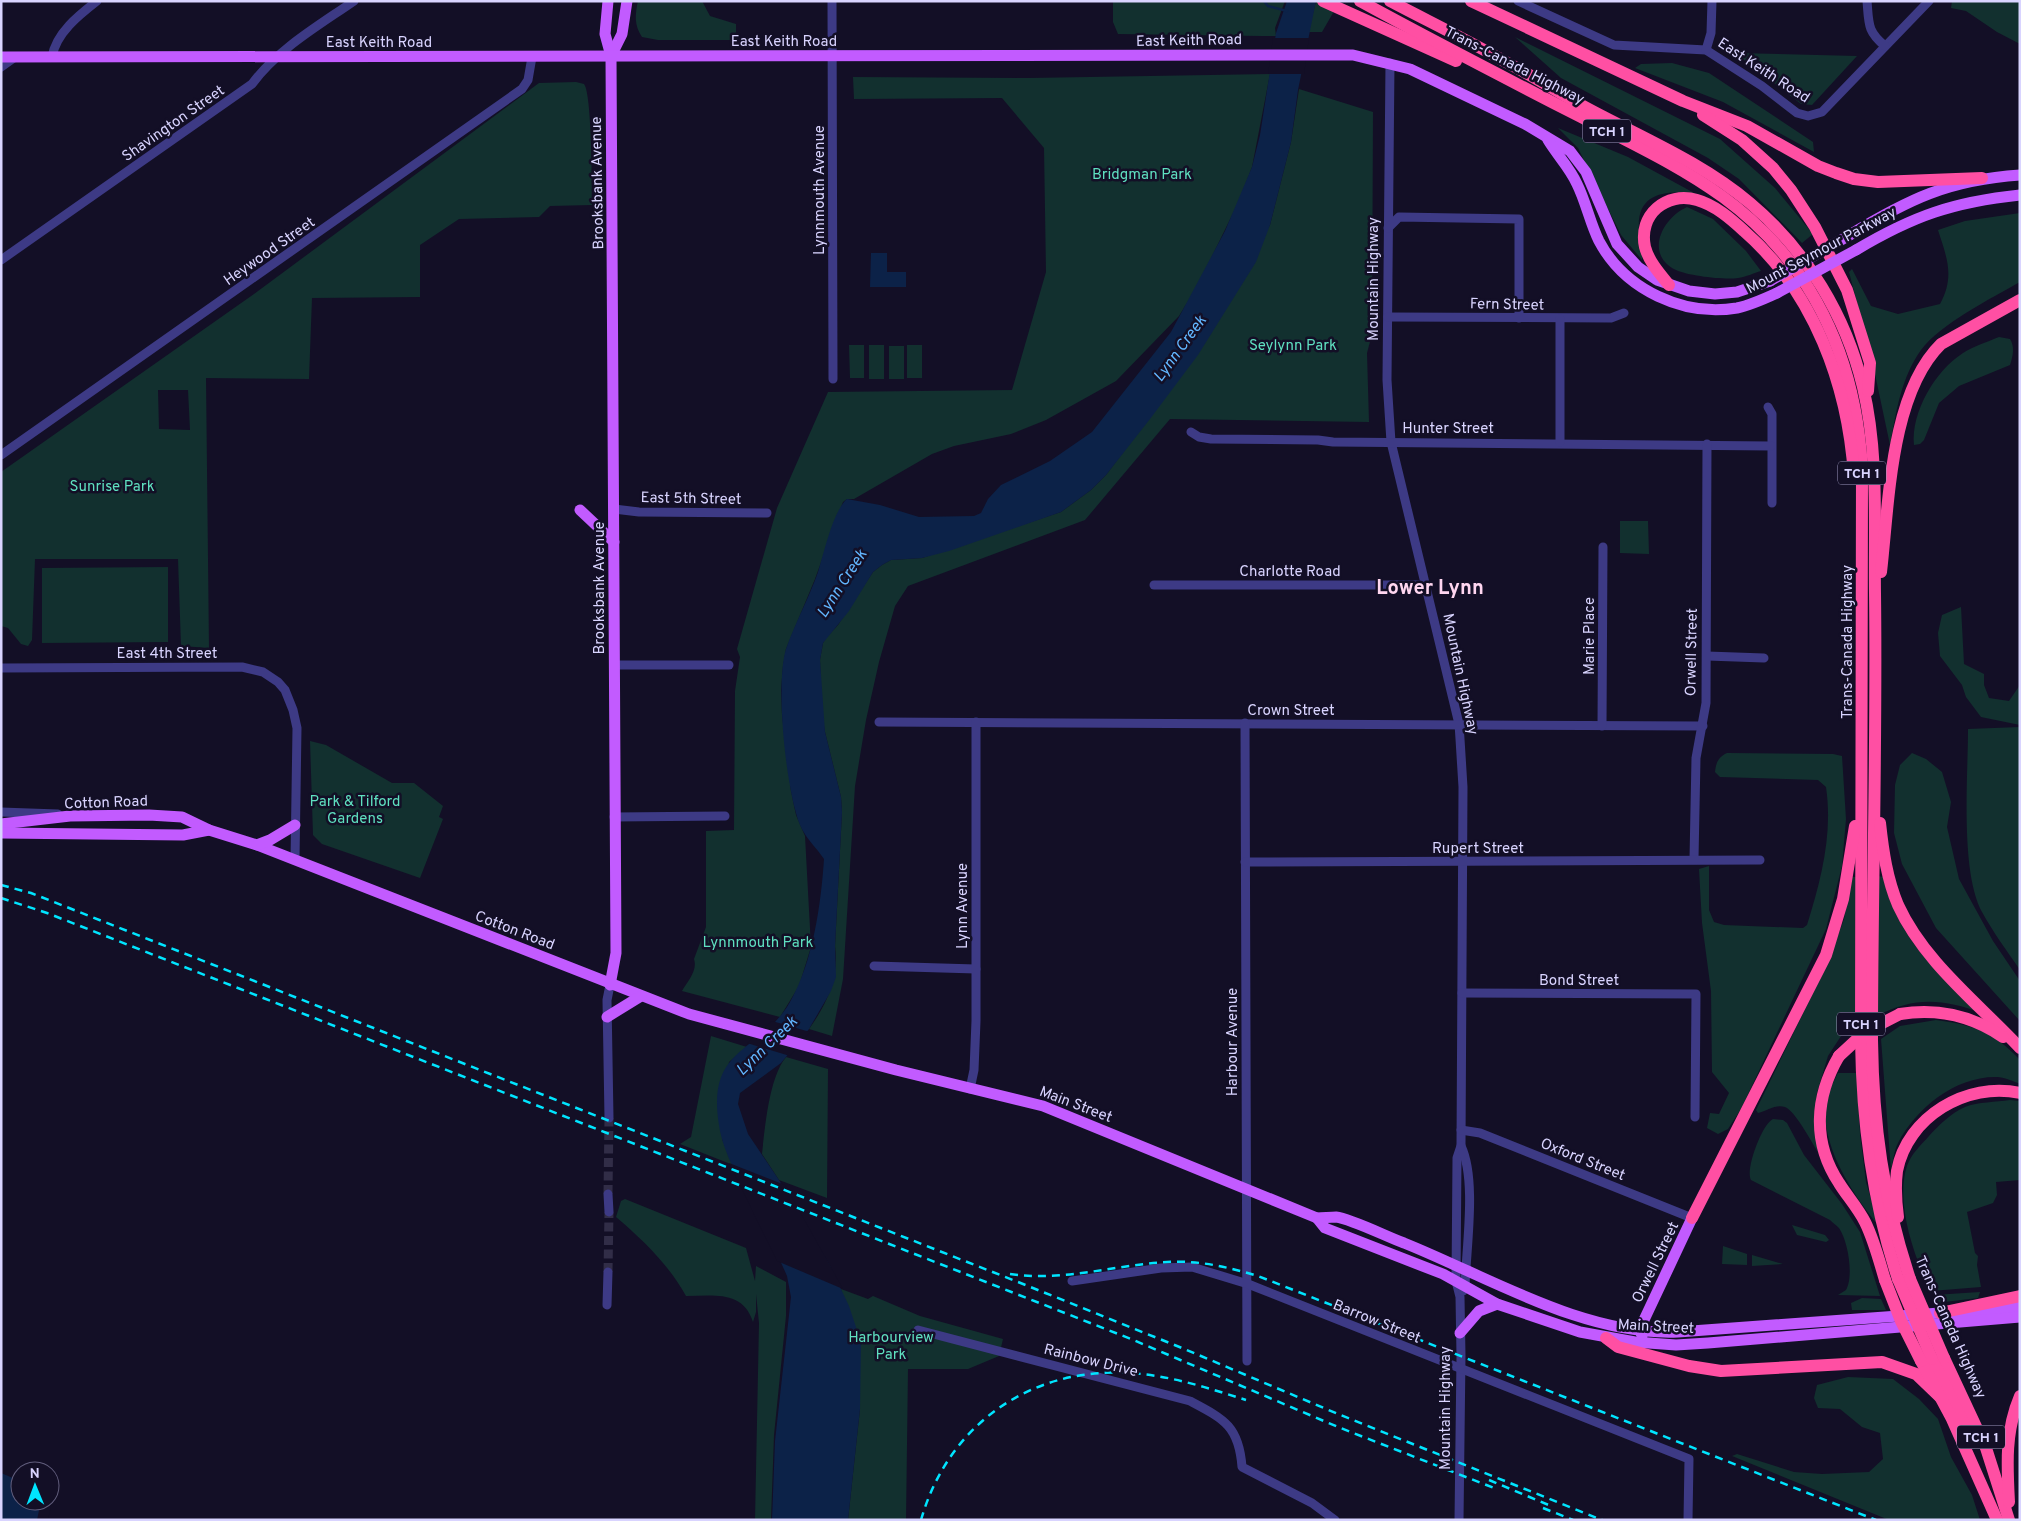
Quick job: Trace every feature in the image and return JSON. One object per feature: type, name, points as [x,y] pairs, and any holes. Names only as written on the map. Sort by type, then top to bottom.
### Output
[{"type":"highway","points":[[1323,1],[1557,105]]},
{"type":"highway","name":"Trans-Canada Highway","points":[[1360,1],[1680,169],[1723,197],[1744,214],[1780,250],[1814,296],[1839,348],[1852,391],[1857,416],[1863,494],[1869,624]]},
{"type":"highway","name":"Trans-Canada Highway","points":[[1390,1],[1503,60],[1584,106],[1661,145],[1710,173],[1752,204],[1771,222],[1806,263],[1832,304],[1857,364],[1868,410],[1873,467],[1868,765],[1874,1105],[1898,1279],[1932,1359],[1976,1452],[1998,1520]]},
{"type":"highway","points":[[1471,1],[1682,101],[1747,126],[1818,166],[1854,179],[1878,182],[1910,182],[1982,178]]},
{"type":"highway","points":[[1682,101],[1742,140],[1773,168],[1791,190],[1815,227],[1830,253],[1846,290],[1870,363],[1868,410]]},
{"type":"highway","points":[[1669,285],[1648,257],[1644,228],[1648,218],[1660,205],[1676,198],[1686,198],[1712,206],[1754,239],[1782,271],[1805,305],[1828,356],[1847,419],[1869,624]]},
{"type":"highway","points":[[1869,624],[1901,418],[1915,380],[1928,358],[1941,344],[2020,300]]},
{"type":"highway","points":[[1868,765],[1886,865],[1892,889],[1906,919],[1934,958],[2020,1050]]},
{"type":"highway","points":[[1692,1218],[1809,992],[1831,942],[1848,875],[1868,765]]},
{"type":"highway","points":[[1898,1279],[1865,1222],[1832,1171],[1821,1141],[1819,1122],[1822,1095],[1839,1056],[1865,1032],[1900,1014],[1930,1011],[1960,1016],[1989,1028],[2020,1050]]},
{"type":"highway","points":[[1998,1520],[1941,1398],[1932,1359],[1901,1321],[1896,1192],[1898,1170],[1909,1142],[1930,1116],[1953,1101],[1982,1092],[1998,1090],[2020,1094]]},
{"type":"highway","points":[[1940,1313],[2020,1296]]},
{"type":"highway","points":[[1606,1338],[1618,1347],[1689,1366],[1721,1371],[1882,1362],[1916,1374],[1941,1398]]},
{"type":"highway","name":"Trans-Canada Highway","points":[[1932,1359],[1986,1448],[2010,1520]]},
{"type":"highway","points":[[2010,1520],[2007,1445],[2011,1419],[2020,1396]]},
{"type":"main road","points":[[608,1],[605,34],[612,56]]},
{"type":"main road","points":[[612,56],[622,34],[627,1]]},
{"type":"main road","name":"East Keith Road","points":[[1,56],[278,58],[1242,55],[1328,53],[1352,55],[1410,69],[1525,124],[1548,140]]},
{"type":"main road","name":"Brooksbank Avenue","points":[[610,985],[616,954],[612,56]]},
{"type":"main road","name":"Mount Seymour Parkway","points":[[1548,140],[1570,151],[1583,167],[1609,230],[1626,256],[1648,274],[1669,285],[1689,291],[1715,294],[1737,292],[1770,281],[1909,201],[1938,190],[1982,178],[2020,175]]},
{"type":"main road","name":"Mount Seymour Parkway","points":[[1548,140],[1578,185],[1600,241],[1608,255],[1634,283],[1664,300],[1706,309],[1738,308],[1777,293],[1897,226],[1929,213],[1964,203],[2020,195]]},
{"type":"main road","points":[[580,510],[614,542]]},
{"type":"main road","name":"Cotton Road","points":[[1,824],[70,816],[149,815],[182,817],[209,830],[257,844],[610,985],[689,1014],[814,1047]]},
{"type":"main road","points":[[257,844],[270,840],[296,825]]},
{"type":"main road","name":"Cotton Road","points":[[1,833],[183,834],[209,830]]},
{"type":"main road","points":[[607,1017],[640,996]]},
{"type":"main road","name":"Main Street","points":[[814,1047],[970,1089],[1043,1106],[1317,1218],[1338,1217],[1461,1267],[1523,1295],[1576,1315],[1615,1326],[1640,1330],[1678,1332],[1940,1313],[1954,1314],[2020,1307]]},
{"type":"main road","name":"Main Street","points":[[1317,1218],[1325,1228],[1461,1284],[1497,1304],[1580,1332],[1606,1338],[1651,1343],[1708,1343],[2020,1317]]},
{"type":"main road","name":"Orwell Street","points":[[1640,1330],[1692,1218]]},
{"type":"main road","points":[[1460,1334],[1479,1312],[1497,1304]]},
{"type":"main road","points":[[1640,1330],[1644,1338],[1651,1343]]},
{"type":"street","points":[[52,57],[53,49],[62,35],[78,16],[97,1]]},
{"type":"street","name":"Shavington Street","points":[[1,260],[252,84],[295,42],[354,1]]},
{"type":"street","name":"Lynnmouth Avenue","points":[[832,1],[834,56],[833,379]]},
{"type":"street","name":"East Keith Road","points":[[1518,1],[1536,5],[1614,45],[1683,47],[1706,50],[1762,86],[1797,113],[1808,116],[1822,112],[1885,46]]},
{"type":"street","points":[[1706,50],[1712,32],[1712,1]]},
{"type":"street","points":[[1867,1],[1869,29],[1874,38],[1885,46],[1929,1]]},
{"type":"street","points":[[1,67],[14,57]]},
{"type":"street","name":"Heywood Street","points":[[1,454],[522,89],[528,80],[532,57]]},
{"type":"street","name":"Mountain Highway","points":[[1390,63],[1387,380],[1391,442],[1459,724],[1463,787],[1461,1146],[1467,1158],[1469,1202],[1461,1267],[1460,1297],[1459,1520]]},
{"type":"street","points":[[1388,205],[1399,217]]},
{"type":"street","points":[[1388,228],[1399,217],[1519,219],[1519,318]]},
{"type":"street","name":"Fern Street","points":[[1388,317],[1560,319],[1611,318],[1624,313]]},
{"type":"street","points":[[1560,319],[1560,442]]},
{"type":"street","points":[[1768,407],[1772,414],[1772,503]]},
{"type":"street","name":"Hunter Street","points":[[1191,432],[1199,437],[1211,439],[1771,446]]},
{"type":"street","name":"Orwell Street","points":[[1694,859],[1696,758],[1706,703],[1707,444]]},
{"type":"street","name":"East 5th Street","points":[[614,509],[639,512],[767,513]]},
{"type":"street","name":"Marie Place","points":[[1602,726],[1603,547]]},
{"type":"street","name":"Charlotte Road","points":[[1154,585],[1426,585]]},
{"type":"street","points":[[1707,656],[1764,658]]},
{"type":"street","points":[[614,665],[729,665]]},
{"type":"street","name":"East 4th Street","points":[[1,668],[242,666],[263,672],[285,690],[297,728],[295,860]]},
{"type":"street","name":"Crown Street","points":[[878,722],[1703,726]]},
{"type":"street","name":"Lynn Avenue","points":[[970,1089],[974,1070],[976,969],[976,722]]},
{"type":"street","name":"Harbour Avenue","points":[[1245,723],[1247,1361]]},
{"type":"street","points":[[1,812],[70,816]]},
{"type":"street","points":[[614,817],[725,816]]},
{"type":"street","name":"Rupert Street","points":[[1245,862],[1760,860]]},
{"type":"street","points":[[874,966],[976,969]]},
{"type":"street","name":"Brooksbank Avenue","points":[[609,1118],[607,1000],[610,985]]},
{"type":"street","name":"Bond Street","points":[[1462,993],[1696,994],[1695,1117]]},
{"type":"street","name":"Oxford Street","points":[[1461,1130],[1480,1133],[1692,1218]]},
{"type":"street","points":[[608,1194],[608,1212]]},
{"type":"street","name":"Barrow Street","points":[[1072,1281],[1161,1268],[1192,1267],[1248,1284],[1689,1459],[1688,1520]]},
{"type":"street","points":[[607,1305],[608,1272]]},
{"type":"street","name":"Rainbow Drive","points":[[918,1330],[1190,1401],[1218,1415],[1231,1428],[1241,1446],[1242,1467],[1312,1503],[1335,1520]]},
{"type":"green space","points":[[638,1],[702,1],[710,16],[736,24],[736,40],[658,40],[642,37],[636,20]]},
{"type":"green space","points":[[1113,1],[1285,1],[1275,28],[1276,36],[1261,36],[1118,34],[1113,22]]},
{"type":"green space","points":[[1316,1],[1332,1],[1333,13],[1322,32],[1308,32]]},
{"type":"green space","points":[[1952,1],[2020,1],[2020,44],[1997,32],[1966,11],[1951,8]]},
{"type":"green space","points":[[1515,37],[1720,139],[1775,188],[1813,234],[1802,243],[1739,179],[1708,158],[1561,78]]},
{"type":"green space","points":[[1735,53],[1857,56],[1812,105],[1801,104]]},
{"type":"green space","points":[[1672,63],[1709,73],[1813,142],[1814,152],[1723,102],[1635,68],[1641,64]]},
{"type":"green space","name":"Bridgman Park","points":[[1270,74],[1252,167],[1239,201],[1198,285],[1179,316],[1116,381],[1046,420],[1011,434],[954,446],[932,454],[854,499],[847,499],[843,502],[815,579],[786,649],[783,666],[781,690],[782,715],[791,791],[796,815],[805,836],[811,947],[799,986],[780,1017],[682,991],[695,968],[694,959],[706,927],[706,831],[734,830],[735,691],[740,657],[737,649],[777,508],[828,392],[1012,390],[1046,272],[1044,148],[1002,98],[854,99],[853,77],[1029,78]]},
{"type":"green space","name":"Sunrise Park","points":[[576,82],[584,84],[589,105],[592,205],[550,206],[539,217],[459,219],[420,245],[420,297],[312,298],[309,379],[206,378],[209,648],[181,646],[178,559],[35,559],[32,640],[28,646],[21,644],[8,628],[1,626],[1,472],[254,294],[539,83]],"holes":[[[158,390],[188,390],[190,430],[159,429]]]},
{"type":"green space","name":"Seylynn Park","points":[[1299,89],[1373,112],[1372,334],[1367,353],[1369,422],[1170,419],[1085,520],[908,586],[895,606],[879,662],[866,720],[855,786],[843,979],[832,1036],[809,1029],[826,1000],[835,969],[842,812],[841,797],[822,713],[820,660],[823,643],[838,625],[873,572],[882,565],[891,560],[922,558],[1061,512],[1091,490],[1106,475],[1166,395],[1270,225],[1291,142]]},
{"type":"green space","points":[[1558,128],[1628,157],[1696,194],[1664,194],[1648,201],[1639,217],[1642,260],[1621,235],[1578,148]]},
{"type":"green space","points":[[1687,207],[1713,219],[1746,251],[1761,271],[1738,278],[1716,278],[1682,272],[1666,263],[1661,255],[1660,237],[1670,219]]},
{"type":"green space","points":[[2020,213],[2020,282],[1953,321],[1921,350],[1904,384],[1890,445],[1872,360],[1849,272],[1852,269],[1871,306],[1898,314],[1940,304],[1947,285],[1948,267],[1938,230],[1965,221]]},
{"type":"green space","points":[[1999,337],[2010,339],[2012,342],[2013,352],[2010,365],[1959,386],[1939,403],[1924,440],[1920,444],[1914,445],[1916,419],[1934,381],[1943,370],[1963,353]]},
{"type":"green space","points":[[849,345],[864,345],[864,378],[850,378]]},
{"type":"green space","points":[[869,345],[884,345],[884,379],[869,379]]},
{"type":"green space","points":[[907,345],[922,345],[922,378],[907,378]]},
{"type":"green space","points":[[889,346],[904,346],[904,379],[889,379]]},
{"type":"green space","points":[[1620,521],[1648,521],[1649,554],[1620,553]]},
{"type":"green space","points":[[168,567],[168,642],[42,643],[42,568]]},
{"type":"green space","points":[[1961,607],[1964,664],[1984,674],[1984,685],[1989,698],[2009,701],[2020,685],[2020,725],[1981,717],[1966,697],[1962,685],[1940,656],[1938,633],[1942,615]]},
{"type":"green space","points":[[2020,727],[2020,970],[1986,919],[1975,894],[1968,849],[1967,798],[1968,729]]},
{"type":"green space","name":"Park & Tilford Gardens","points":[[310,741],[326,745],[392,783],[414,783],[443,806],[439,817],[443,819],[420,878],[322,844],[313,835]]},
{"type":"green space","points":[[1727,753],[1833,754],[1842,756],[1846,819],[1842,866],[1826,929],[1741,1109],[1728,1129],[1718,1134],[1707,1128],[1710,1113],[1719,1114],[1729,1093],[1712,1072],[1711,991],[1702,923],[1699,869],[1709,866],[1709,910],[1714,922],[1724,925],[1803,928],[1807,925],[1817,891],[1827,839],[1828,822],[1826,787],[1818,780],[1720,777],[1715,772],[1716,766],[1720,758]]},
{"type":"green space","points":[[1912,753],[1926,759],[1942,772],[1951,802],[1947,827],[1959,879],[1993,941],[2020,981],[2020,1021],[1936,928],[1902,864],[1894,833],[1895,785],[1900,765]]},
{"type":"green space","points":[[1878,876],[1883,877],[1889,899],[1898,918],[1921,953],[1982,1013],[1954,1005],[1929,1002],[1904,1005],[1877,1016]]},
{"type":"green space","points":[[1852,877],[1858,877],[1858,1010],[1828,1056],[1817,1093],[1814,1126],[1822,1159],[1799,1122],[1785,1107],[1774,1107],[1758,1113],[1756,1110],[1829,960],[1844,919]]},
{"type":"green space","points":[[1936,1020],[1972,1027],[2001,1042],[2020,1060],[2020,1084],[2000,1077],[1982,1078],[1952,1088],[1939,1096],[1926,1106],[1906,1130],[1897,1146],[1891,1170],[1881,1039],[1900,1026]]},
{"type":"green space","points":[[711,1036],[747,1047],[729,1062],[722,1139],[733,1165],[680,1144],[691,1137]]},
{"type":"green space","points":[[786,1057],[828,1069],[827,1198],[779,1180],[762,1154],[766,1117],[772,1090],[780,1066]]},
{"type":"green space","points":[[1838,1073],[1857,1073],[1860,1134],[1866,1182],[1879,1226],[1848,1183],[1832,1149],[1827,1132],[1825,1115],[1827,1098]]},
{"type":"green space","points":[[2010,1100],[2020,1101],[2020,1180],[1996,1182],[1997,1195],[1993,1203],[1967,1212],[1975,1253],[1978,1256],[1977,1265],[1981,1287],[1931,1291],[1918,1263],[1908,1230],[1903,1196],[1907,1166],[1916,1150],[1955,1113],[1965,1107],[1976,1104]]},
{"type":"green space","points":[[1773,1119],[1783,1120],[1787,1123],[1804,1155],[1842,1204],[1860,1232],[1880,1296],[1838,1295],[1846,1290],[1850,1276],[1845,1241],[1839,1228],[1830,1220],[1751,1180],[1750,1167],[1752,1158],[1764,1129]]},
{"type":"green space","points":[[625,1199],[746,1248],[755,1281],[756,1266],[786,1282],[786,1316],[774,1435],[771,1520],[755,1520],[759,1323],[756,1294],[756,1312],[753,1322],[742,1304],[735,1300],[716,1296],[686,1296],[672,1274],[655,1254],[616,1217],[621,1201]]},
{"type":"green space","points":[[1792,1225],[1825,1235],[1829,1240],[1826,1242],[1797,1235]]},
{"type":"green space","points":[[1723,1246],[1747,1254],[1747,1265],[1722,1264]]},
{"type":"green space","points":[[1752,1255],[1783,1264],[1752,1266]]},
{"type":"green space","name":"Harbourview Park","points":[[841,1289],[868,1299],[873,1296],[920,1316],[1003,1339],[999,1356],[968,1369],[908,1369],[906,1520],[848,1520],[860,1409]]},
{"type":"green space","points":[[1980,1292],[1978,1298],[1936,1303],[1934,1295]]},
{"type":"green space","points":[[1862,1298],[1881,1299],[1886,1310],[1852,1310],[1851,1303]]},
{"type":"green space","points":[[1848,1377],[1893,1379],[1919,1399],[1938,1419],[1951,1457],[1972,1495],[1980,1520],[1889,1520],[1732,1456],[1737,1454],[1794,1472],[1822,1474],[1869,1472],[1883,1459],[1880,1433],[1862,1427],[1840,1409],[1818,1408],[1814,1398],[1817,1385]]},
{"type":"water","name":"Lynn Creek","points":[[1287,1],[1316,1],[1298,90],[1291,142],[1270,225],[1256,262],[1198,355],[1106,475],[1091,490],[1061,512],[949,551],[922,558],[891,560],[882,565],[873,572],[849,611],[823,643],[820,660],[825,732],[841,797],[842,812],[835,946],[836,977],[831,991],[809,1029],[781,1063],[740,1093],[738,1104],[748,1134],[779,1180],[830,1266],[849,1306],[861,1342],[860,1409],[848,1520],[772,1520],[775,1441],[791,1297],[787,1276],[783,1267],[724,1147],[719,1125],[717,1099],[720,1079],[728,1065],[738,1053],[778,1019],[790,1002],[805,969],[821,895],[824,859],[802,830],[790,788],[782,711],[783,665],[786,649],[818,572],[833,522],[847,499],[880,505],[919,517],[974,516],[981,513],[988,499],[1001,485],[1050,461],[1092,432],[1171,332],[1225,231],[1252,167],[1260,135],[1276,33]]},
{"type":"water","points":[[871,253],[887,253],[887,272],[906,272],[906,287],[870,287]]},
{"type":"water","points":[[1,1473],[10,1477],[10,1511],[47,1511],[45,1520],[1,1520]]},
{"type":"pier","points":[[1273,38],[1309,38],[1304,74],[1268,74]]},
{"type":"pier","points":[[772,1021],[810,1032],[790,1056],[747,1043]]},
{"type":"pier","points":[[729,1163],[785,1185],[843,1289],[777,1261]]},
{"type":"pier","points":[[39,1511],[50,1511],[48,1520],[37,1520]]},
{"type":"waterway","points":[[1264,1],[1268,6],[1287,11]]},
{"type":"tunnel","points":[[608,1194],[609,1118]]},
{"type":"tunnel","points":[[608,1272],[609,1212]]},
{"type":"railway","points":[[1,885],[31,893],[1018,1282],[1602,1520]]},
{"type":"railway","points":[[1,898],[47,913],[1131,1339],[1338,1427],[1494,1488]]},
{"type":"railway","points":[[1010,1274],[1030,1276],[1069,1275],[1147,1264],[1190,1262],[1224,1267],[1258,1276],[1876,1520]]},
{"type":"railway","points":[[921,1520],[934,1486],[951,1456],[973,1430],[998,1409],[1027,1392],[1059,1380],[1093,1374],[1144,1374],[1188,1383],[1246,1400]]},
{"type":"railway","points":[[1489,1480],[1551,1506]]},
{"type":"railway","points":[[1543,1508],[1573,1520]]},
{"type":"district","name":"Lower Lynn","points":[[1430,587]]},
{"type":"park label","name":"Lynnmouth Park","points":[[758,942]]}]
